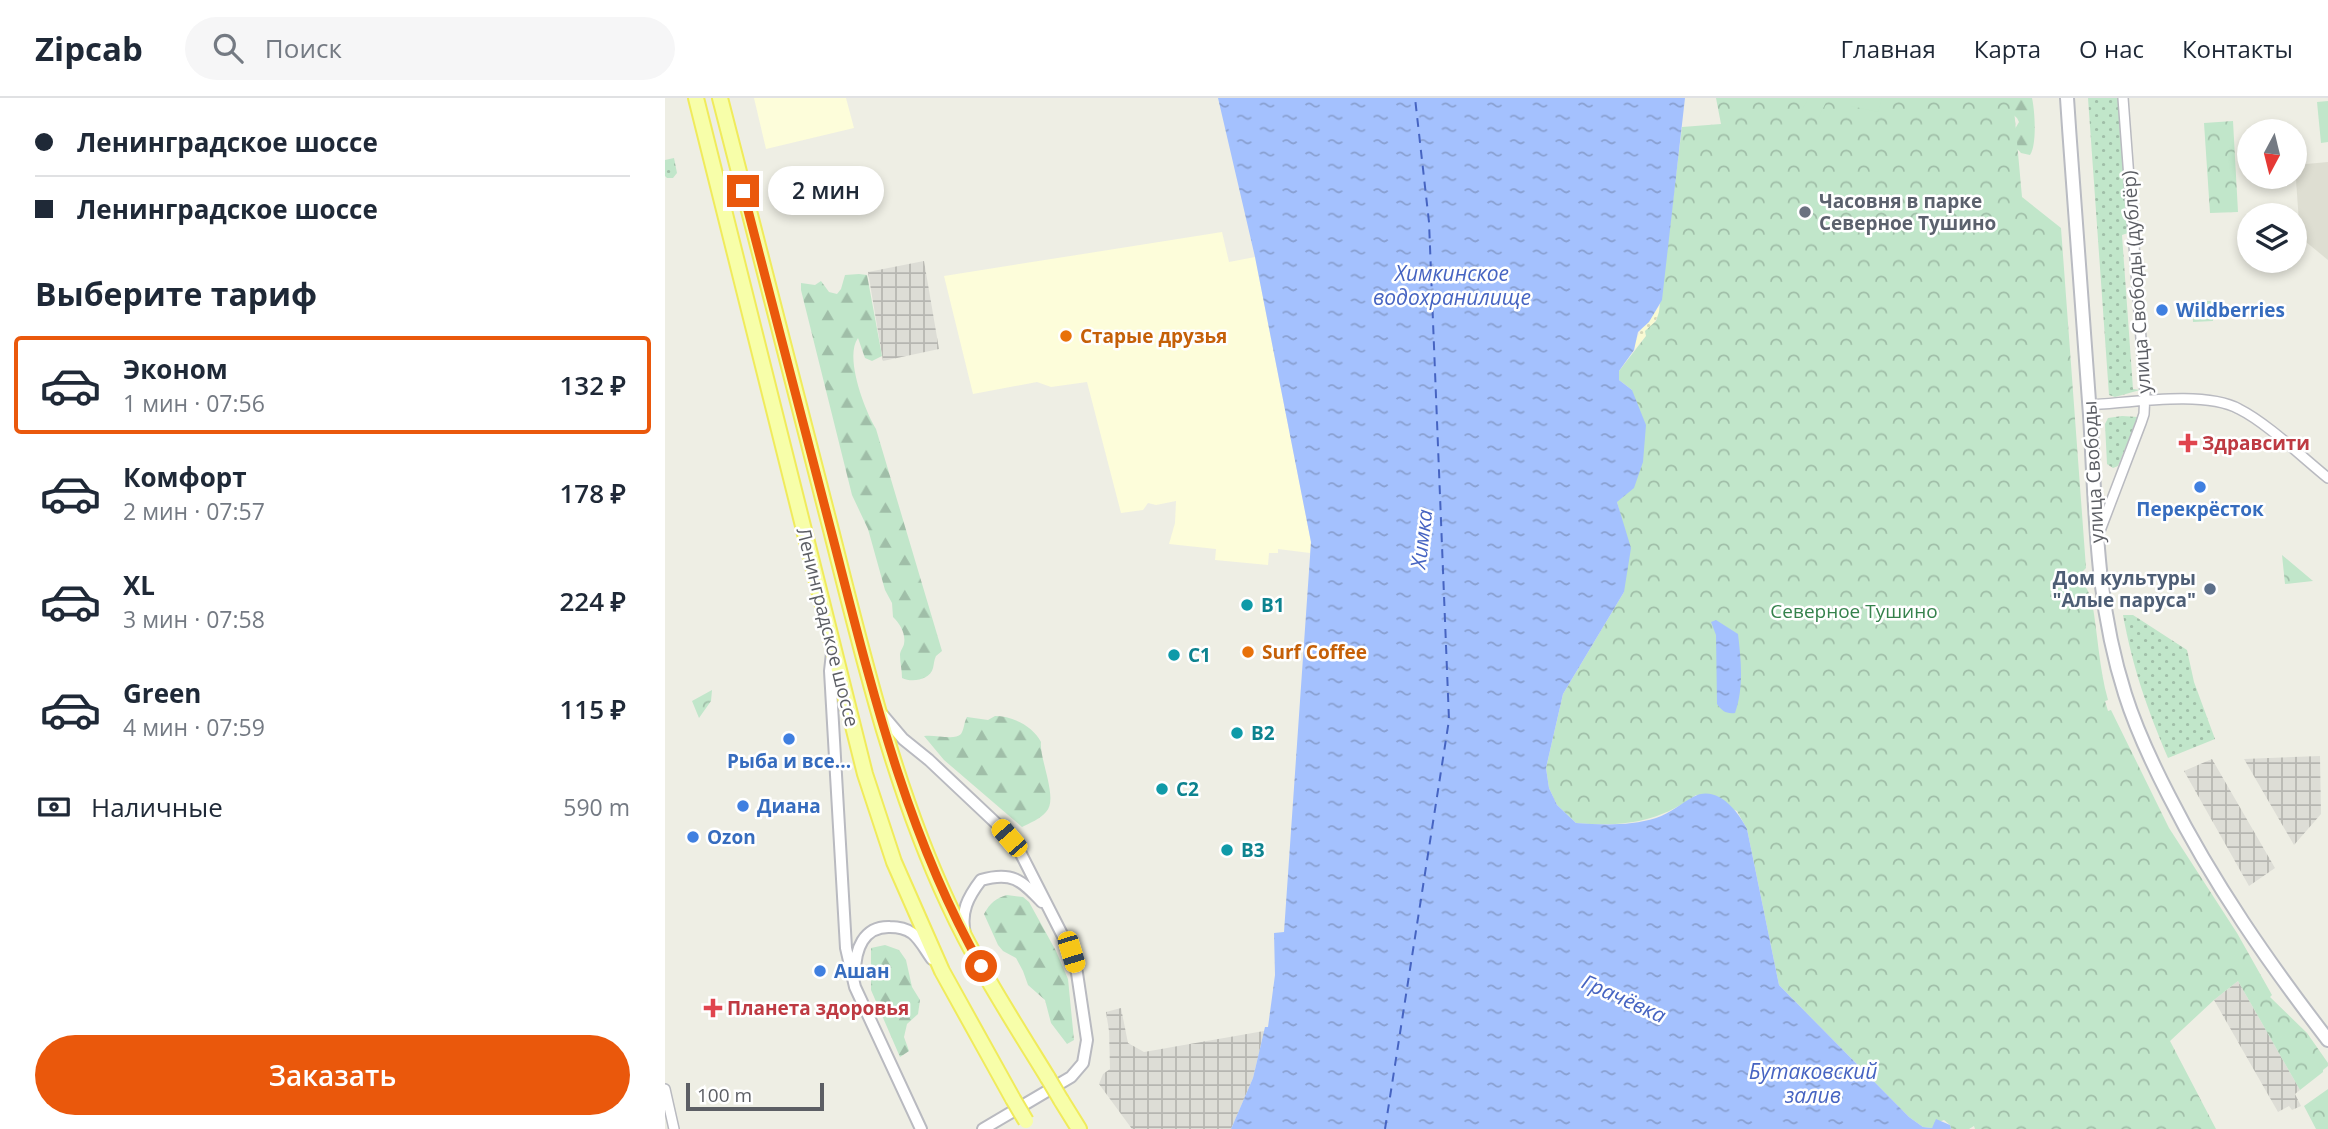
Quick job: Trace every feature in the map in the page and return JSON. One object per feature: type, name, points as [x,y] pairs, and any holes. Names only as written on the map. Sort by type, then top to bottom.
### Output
[{"type":"main road","name":"Ленинградское шоссе","points":[[696,98],[865,774],[894,862],[942,971],[976,1036],[1029,1125]]},
{"type":"main road","name":"Ленинградское шоссе","points":[[720,98],[878,709],[919,836],[967,942],[1079,1129]]},
{"type":"main road","name":"улица Свободы","points":[[2067,98],[2096,540],[2103,602],[2117,667],[2135,723],[2194,845],[2221,890],[2328,1040]]},
{"type":"street","name":"улица Свободы (дублёр)","points":[[2096,540],[2144,414],[2145,392],[2123,98]]},
{"type":"street","points":[[2089,405],[2187,400],[2232,406],[2248,414],[2328,478]]},
{"type":"street","points":[[832,643],[830,671],[846,948],[855,987],[921,1129]]},
{"type":"street","points":[[878,709],[903,739],[953,783],[1020,849],[1071,952],[1077,973],[1086,1022],[1086,1052],[1083,1063],[1071,1077],[983,1129]]},
{"type":"street","points":[[967,942],[964,913],[968,898],[981,880],[1004,875],[1016,878],[1049,909]]},
{"type":"street","points":[[855,987],[859,945],[866,934],[884,927],[902,928],[913,933],[942,971]]},
{"type":"street","points":[[665,1089],[674,1129]]},
{"type":"shaded area","points":[[754,98],[846,98],[854,128],[766,149]]},
{"type":"shaded area","points":[[2328,162],[2328,260],[2307,243],[2307,203],[2298,203],[2297,189],[2307,189],[2307,164]]},
{"type":"shaded area","points":[[1222,232],[1229,262],[1255,257],[1311,542],[1310,553],[1278,549],[1278,553],[1269,553],[1268,565],[1215,560],[1216,549],[1169,544],[1175,523],[1176,501],[1156,505],[1148,503],[1143,510],[1121,513],[1087,382],[1051,387],[1037,382],[973,394],[944,276]]},
{"type":"shaded area","points":[[924,261],[939,349],[883,361],[868,272]]},
{"type":"shaded area","points":[[2320,756],[2321,814],[2294,845],[2244,759]]},
{"type":"shaded area","points":[[2212,759],[2275,868],[2249,886],[2184,771]]},
{"type":"shaded area","points":[[2238,981],[2300,1090],[2295,1094],[2301,1106],[2292,1110],[2289,1106],[2278,1112],[2214,1000]]},
{"type":"shaded area","points":[[1121,1008],[1128,1043],[1144,1052],[1264,1031],[1253,1078],[1231,1129],[1132,1129],[1099,1084],[1103,1074],[1110,1069],[1106,1012]]},
{"type":"green space","name":"Северное Тушино","points":[[1716,98],[2013,98],[2022,197],[2061,228],[2086,568],[2081,573],[2092,602],[2108,700],[2105,701],[2169,828],[2237,933],[2272,995],[2270,997],[2307,1033],[2328,1063],[2323,1072],[2300,1090],[2238,981],[2170,1041],[2216,1129],[1975,1129],[1974,1126],[1969,1129],[1951,1129],[1944,1120],[1932,1128],[1923,1127],[1909,1117],[1779,985],[1747,829],[1737,811],[1696,795],[1667,812],[1639,821],[1593,824],[1576,823],[1557,805],[1549,788],[1546,768],[1563,694],[1624,592],[1622,521],[1617,502],[1632,390],[1619,380],[1619,371],[1646,336],[1645,331],[1656,321],[1659,312],[1682,127],[1721,124]]},
{"type":"green space","points":[[1808,98],[1828,98],[1818,119],[1802,111]]},
{"type":"green space","points":[[1853,98],[1882,98],[1878,112],[1851,106]]},
{"type":"green space","points":[[1994,98],[2032,98],[2035,136],[2030,155],[2021,153],[2012,143],[2012,134],[2019,122]]},
{"type":"green space","points":[[2088,98],[2118,98],[2128,233],[2122,235],[2133,389],[2140,390],[2115,397],[2109,395]]},
{"type":"green space","points":[[2328,101],[2328,142],[2321,143],[2317,102]]},
{"type":"green space","points":[[2233,121],[2237,212],[2210,213],[2204,123]]},
{"type":"green space","points":[[674,158],[677,173],[673,178],[667,178],[665,160]]},
{"type":"green space","points":[[845,275],[867,275],[882,356],[872,361],[865,358],[858,338],[853,358],[858,384],[876,429],[942,651],[936,656],[931,672],[925,678],[915,680],[902,678],[900,655],[904,644],[903,632],[893,617],[892,603],[885,590],[868,529],[852,495],[801,290],[801,283],[815,285],[821,281],[829,292],[837,294]]},
{"type":"green space","points":[[2192,301],[2212,301],[2213,321],[2193,322]]},
{"type":"green space","points":[[2138,417],[2118,466],[2113,468],[2107,464],[2105,424],[2108,418]]},
{"type":"green space","points":[[2282,555],[2313,581],[2285,584]]},
{"type":"green space","points":[[2123,615],[2133,615],[2187,650],[2194,682],[2215,739],[2168,758],[2141,688]]},
{"type":"green space","points":[[712,690],[711,701],[699,718],[692,701]]},
{"type":"green space","points":[[995,716],[1021,723],[1033,731],[1041,742],[1050,789],[1049,806],[1041,817],[1022,827],[944,760],[924,736],[958,736],[967,717],[988,720]]},
{"type":"green space","points":[[1007,895],[1023,897],[1029,902],[1068,979],[1074,1040],[1067,1044],[1051,1023],[1045,1000],[1028,985],[1016,958],[998,945],[984,914],[994,902]]},
{"type":"green space","points":[[885,945],[899,950],[906,960],[912,987],[920,1000],[918,1014],[907,1024],[904,1037],[909,1051],[900,1057],[871,990],[871,948]]},
{"type":"green space","points":[[2328,1089],[2328,1129],[2316,1129],[2304,1106]]},
{"type":"sand","points":[[1659,306],[1656,320],[1645,331],[1646,336],[1634,350],[1640,331]]},
{"type":"water","name":"Химкинское водохранилище","points":[[1218,98],[1685,98],[1662,300],[1649,322],[1638,332],[1634,350],[1619,371],[1619,380],[1632,390],[1646,425],[1643,462],[1634,488],[1617,502],[1631,548],[1624,592],[1563,694],[1546,768],[1549,788],[1557,805],[1576,823],[1616,824],[1646,821],[1666,814],[1702,794],[1710,794],[1726,801],[1747,829],[1779,985],[1909,1117],[1923,1127],[1932,1128],[1936,1119],[1950,1125],[1951,1129],[1231,1129],[1253,1078],[1265,1027],[1268,1027],[1275,975],[1274,933],[1284,932],[1311,542],[1255,257]]},
{"type":"water","points":[[1716,620],[1738,634],[1741,684],[1735,713],[1725,712],[1717,704],[1716,635],[1711,622]]},
{"type":"ferry route","points":[[1385,1129],[1449,720],[1429,222],[1415,98]]},
{"type":"place","name":"Часовня в парке Северное Тушино","points":[[1805,212]]},
{"type":"place","name":"Wildberries","points":[[2162,310]]},
{"type":"place","name":"Старые друзья","points":[[1066,336]]},
{"type":"place","name":"Здравсити","points":[[2188,443]]},
{"type":"place","name":"Перекрёсток","points":[[2200,487]]},
{"type":"place","name":"Дом культуры \"Алые паруса\"","points":[[2210,589]]},
{"type":"place","name":"B1","points":[[1247,605]]},
{"type":"place","name":"Surf Coffee","points":[[1248,652]]},
{"type":"place","name":"C1","points":[[1174,655]]},
{"type":"place","name":"B2","points":[[1237,733]]},
{"type":"place","name":"Рыба и все...","points":[[789,739]]},
{"type":"place","name":"C2","points":[[1162,789]]},
{"type":"place","name":"Диана","points":[[743,806]]},
{"type":"place","name":"Ozon","points":[[693,837]]},
{"type":"place","name":"B3","points":[[1227,850]]},
{"type":"place","name":"Ашан","points":[[820,971]]},
{"type":"place","name":"Планета здоровья","points":[[713,1008]]},
{"type":"route","points":[[743,191],[865,663],[899,778],[940,886],[981,966]]},
{"type":"water label","name":"Химка","points":[[1421,539]]},
{"type":"water label","name":"Грачёвка","points":[[1624,998]]},
{"type":"water label","name":"Бутаковский залив","points":[[1813,1083]]}]
